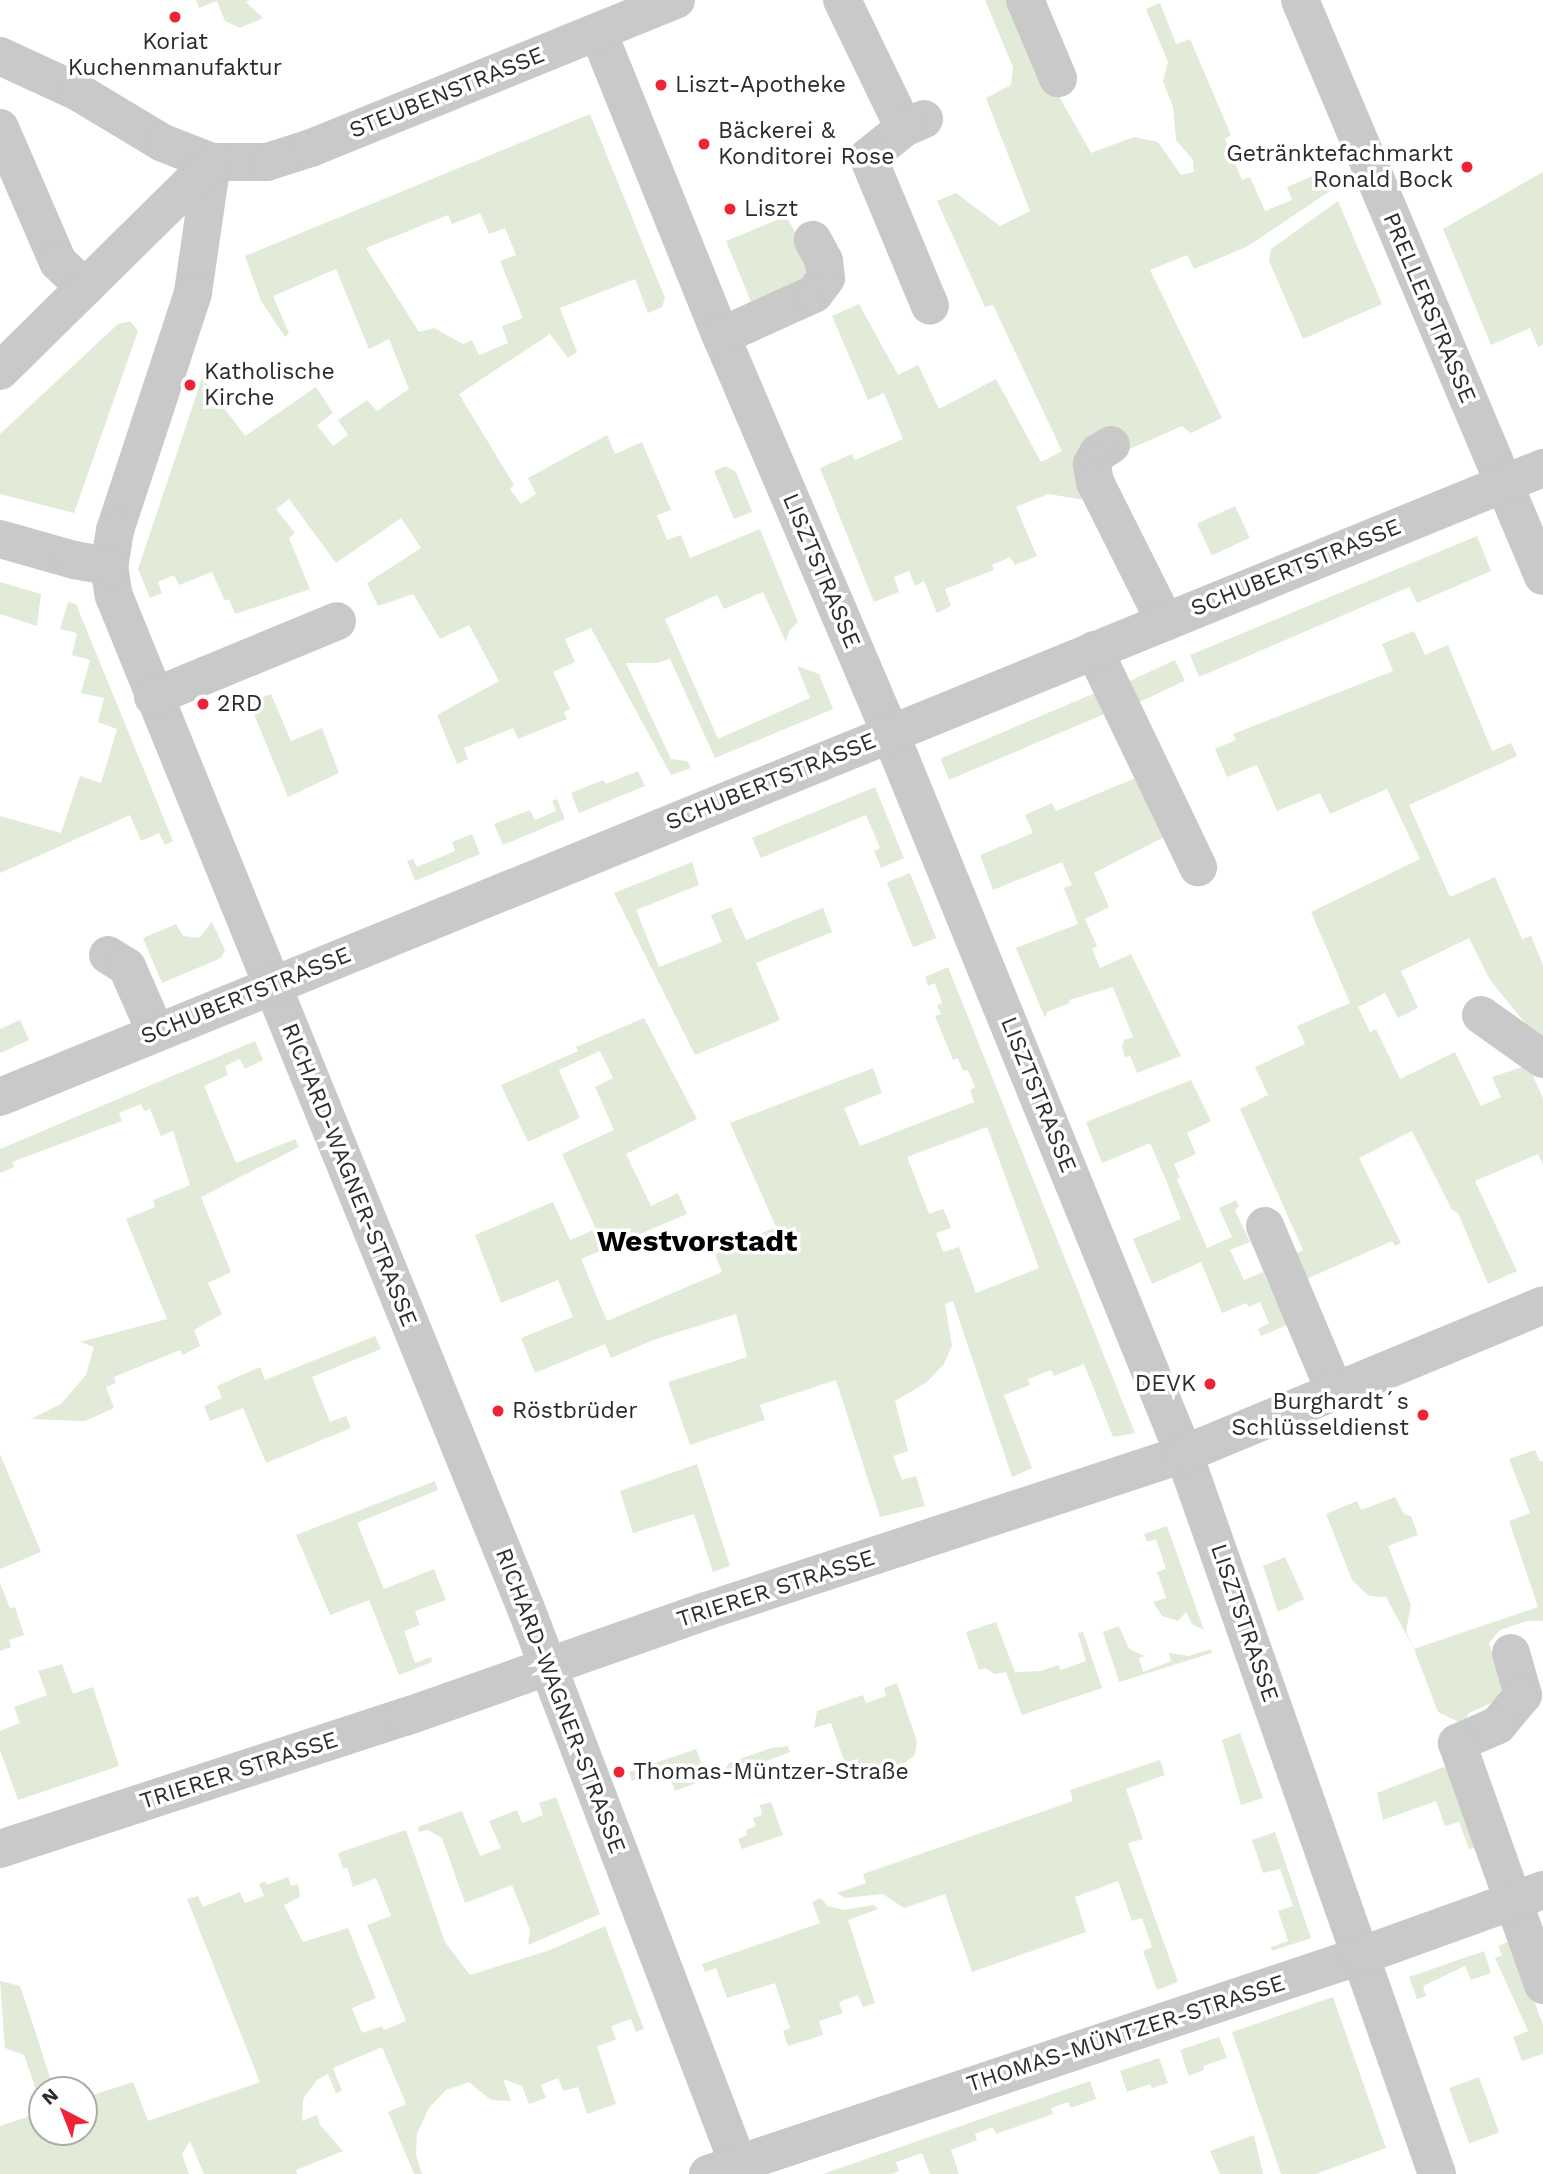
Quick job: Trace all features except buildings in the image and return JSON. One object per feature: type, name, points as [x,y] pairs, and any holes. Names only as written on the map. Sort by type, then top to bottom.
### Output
[{"type":"street","name":"STEUBENSTRASSE","points":[[212,162],[267,162],[311,148],[677,0]]},
{"type":"street","points":[[842,0],[914,123],[868,157],[930,306]]},
{"type":"street","points":[[1025,0],[1058,78]]},
{"type":"street","name":"PRELLERSTRASSE","points":[[1300,0],[1543,576]]},
{"type":"street","name":"LISZTSTRASSE","points":[[598,32],[721,336],[890,733],[1184,1454],[1437,2174]]},
{"type":"street","points":[[0,56],[78,92],[163,143],[212,162],[0,371]]},
{"type":"street","points":[[0,128],[58,262],[85,288]]},
{"type":"street","name":"RICHARD-WAGNER-STRASSE","points":[[212,162],[193,293],[115,530],[109,566],[114,596],[548,1666],[729,2171]]},
{"type":"street","points":[[721,336],[814,294],[826,278],[824,261],[813,240]]},
{"type":"street","points":[[1111,445],[1098,453],[1092,464],[1095,482],[1165,622]]},
{"type":"street","name":"SCHUBERTSTRASSE","points":[[0,1097],[1543,468]]},
{"type":"street","points":[[0,539],[74,560],[109,566]]},
{"type":"street","points":[[153,697],[337,621]]},
{"type":"street","points":[[1094,650],[1198,867]]},
{"type":"street","points":[[122,955],[156,1033]]},
{"type":"street","points":[[1481,1015],[1543,1059]]},
{"type":"street","points":[[1265,1226],[1335,1392]]},
{"type":"street","name":"TRIERER STRASSE","points":[[0,1849],[405,1717],[548,1666],[1184,1454],[1543,1305]]},
{"type":"street","points":[[1511,1653],[1523,1695],[1498,1725],[1457,1743],[1527,1895],[1543,1985]]},
{"type":"street","name":"THOMAS-MÜNTZER-STRASSE","points":[[729,2171],[1360,1956],[1527,1895]]},
{"type":"green space","points":[[196,0],[250,0],[246,2],[263,18],[240,28],[225,21],[217,1],[199,8]]},
{"type":"green space","points":[[985,0],[1012,0],[1051,82],[1091,153],[1134,137],[1158,142],[1181,175],[1194,172],[1193,160],[1176,140],[1173,107],[1163,81],[1168,62],[1146,9],[1160,3],[1176,44],[1190,39],[1231,135],[1225,139],[1242,180],[1250,177],[1265,211],[1292,200],[1287,187],[1327,170],[1333,189],[1248,246],[1194,269],[1187,255],[1150,270],[1222,418],[1191,433],[1182,426],[1116,455],[1091,501],[1048,494],[1016,507],[1037,556],[1015,565],[1010,557],[992,565],[994,570],[945,589],[951,606],[937,613],[924,581],[915,586],[909,571],[894,577],[899,592],[874,602],[820,468],[852,454],[855,460],[903,439],[884,393],[868,400],[832,316],[859,304],[898,375],[918,365],[939,409],[996,379],[1041,462],[1062,451],[993,305],[985,307],[937,201],[956,193],[1000,226],[1030,211],[986,98],[1011,85],[1013,67]]},
{"type":"green space","points":[[590,114],[665,298],[662,307],[648,313],[635,279],[560,308],[577,352],[568,358],[550,334],[459,394],[514,485],[510,489],[521,504],[536,494],[528,478],[607,435],[615,454],[642,442],[671,510],[657,515],[667,540],[681,535],[690,558],[760,529],[798,622],[789,631],[786,642],[763,592],[724,609],[717,595],[665,619],[718,739],[810,698],[797,666],[819,674],[833,709],[715,758],[670,659],[657,663],[626,663],[671,759],[687,761],[691,768],[671,775],[591,628],[565,639],[575,662],[553,672],[570,709],[564,712],[567,719],[518,739],[513,728],[464,748],[468,759],[457,764],[437,715],[499,681],[469,625],[440,639],[413,594],[378,606],[367,583],[421,548],[401,518],[336,563],[289,499],[276,509],[295,533],[289,538],[310,589],[235,614],[229,599],[225,601],[212,572],[179,585],[174,575],[158,582],[162,593],[150,598],[138,569],[202,378],[245,436],[316,387],[333,413],[317,425],[333,446],[348,435],[338,420],[367,400],[377,411],[409,389],[389,339],[369,349],[336,269],[273,296],[289,333],[285,337],[261,301],[245,256]],"holes":[[[480,213],[489,234],[505,228],[516,255],[500,261],[523,318],[502,326],[508,343],[479,355],[472,340],[463,344],[434,328],[419,332],[366,248],[448,215],[452,224]]]},
{"type":"green space","points":[[1543,172],[1543,345],[1538,347],[1530,328],[1491,345],[1443,229]]},
{"type":"green space","points":[[1338,201],[1382,304],[1303,339],[1269,261],[1271,249]]},
{"type":"green space","points":[[786,216],[811,261],[812,275],[754,309],[726,241]]},
{"type":"green space","points":[[130,321],[138,331],[74,513],[0,494],[0,434],[118,324]]},
{"type":"green space","points":[[726,466],[736,472],[752,512],[734,519],[714,471]]},
{"type":"green space","points":[[1235,506],[1250,538],[1212,555],[1197,524]]},
{"type":"green space","points":[[1477,536],[1491,571],[1417,603],[1409,587],[1199,677],[1190,655]]},
{"type":"green space","points":[[0,582],[41,594],[37,626],[0,614]]},
{"type":"green space","points":[[68,602],[76,604],[173,841],[165,845],[159,833],[141,841],[130,815],[0,873],[0,816],[61,833],[80,776],[101,783],[117,729],[98,722],[104,698],[81,693],[90,660],[72,655],[77,633],[60,629]]},
{"type":"green space","points":[[1414,631],[1425,655],[1448,645],[1492,751],[1511,743],[1517,756],[1409,805],[1450,897],[1495,877],[1522,939],[1531,936],[1543,965],[1543,1045],[1490,980],[1469,938],[1401,971],[1418,1008],[1398,1018],[1385,993],[1358,1007],[1370,1032],[1376,1029],[1400,1079],[1455,1052],[1481,1106],[1501,1097],[1492,1077],[1528,1065],[1543,1098],[1543,1165],[1538,1154],[1475,1181],[1517,1271],[1488,1284],[1458,1213],[1452,1210],[1412,1131],[1359,1158],[1401,1243],[1395,1246],[1392,1241],[1302,1281],[1290,1257],[1303,1250],[1240,1109],[1268,1095],[1255,1067],[1305,1044],[1297,1026],[1350,1003],[1311,912],[1420,859],[1387,789],[1330,814],[1320,793],[1277,811],[1257,765],[1227,777],[1215,749],[1236,740],[1233,734],[1393,671],[1382,644]]},
{"type":"green space","points":[[1175,660],[1185,681],[1138,702],[1129,682]]},
{"type":"green space","points":[[1095,693],[1104,714],[949,780],[940,759]]},
{"type":"green space","points":[[271,694],[291,741],[322,728],[339,773],[288,797],[249,702]]},
{"type":"green space","points":[[638,771],[645,786],[579,813],[571,793],[603,780],[606,784]]},
{"type":"green space","points":[[1138,777],[1164,837],[1094,873],[1109,907],[1085,919],[1097,946],[1092,949],[1100,968],[1131,954],[1181,1056],[1137,1073],[1130,1056],[1125,1057],[1122,1047],[1124,1040],[1133,1037],[1113,987],[1069,1000],[1070,1003],[1047,1012],[1045,1018],[1016,948],[1078,924],[1064,888],[1072,885],[1062,862],[993,890],[980,855],[1033,833],[1025,815],[1052,803],[1056,811]]},
{"type":"green space","points":[[875,787],[904,858],[881,868],[874,851],[880,848],[866,815],[761,858],[752,838]]},
{"type":"green space","points":[[557,799],[565,819],[503,845],[494,824],[530,810],[535,820],[556,811],[552,801]]},
{"type":"green space","points":[[472,834],[480,854],[415,881],[407,861],[413,859],[417,867],[455,851],[452,842]]},
{"type":"green space","points":[[692,862],[699,885],[636,910],[659,967],[722,942],[711,915],[731,907],[746,940],[823,908],[832,932],[756,963],[780,1020],[695,1055],[614,893]]},
{"type":"green space","points":[[910,873],[936,938],[913,947],[887,882]]},
{"type":"green space","points":[[212,922],[225,950],[221,958],[162,983],[143,938],[176,924],[183,936],[199,938]]},
{"type":"green space","points":[[948,967],[1135,1433],[1113,1437],[1084,1364],[1054,1376],[1051,1370],[1028,1379],[1030,1385],[1004,1395],[1032,1468],[1012,1477],[953,1301],[945,1304],[952,1346],[944,1364],[927,1382],[895,1401],[908,1451],[893,1456],[902,1480],[916,1476],[925,1506],[880,1517],[836,1380],[760,1405],[765,1420],[690,1445],[668,1382],[747,1357],[736,1314],[656,1339],[611,1358],[605,1344],[535,1373],[521,1338],[573,1317],[558,1280],[501,1303],[475,1235],[553,1202],[570,1240],[596,1229],[562,1154],[614,1130],[595,1087],[613,1078],[600,1051],[559,1070],[580,1118],[528,1142],[501,1085],[578,1051],[576,1047],[644,1018],[697,1119],[626,1154],[651,1206],[678,1193],[687,1214],[581,1259],[607,1321],[722,1272],[715,1254],[776,1227],[730,1123],[873,1068],[882,1093],[844,1108],[860,1146],[974,1102],[970,1090],[975,1087],[968,1070],[963,1071],[958,1058],[953,1060],[935,1016],[941,1014],[937,1005],[942,1003],[935,983],[928,986],[925,977]],"holes":[[[987,1127],[1039,1268],[976,1293],[959,1247],[943,1252],[936,1233],[951,1228],[943,1209],[929,1214],[907,1157]]]},
{"type":"green space","points":[[20,1020],[29,1040],[0,1053],[0,1029]]},
{"type":"green space","points":[[255,1041],[263,1060],[245,1069],[240,1059],[225,1066],[228,1075],[204,1086],[236,1163],[295,1139],[299,1147],[201,1197],[231,1272],[208,1283],[222,1314],[194,1330],[200,1346],[183,1355],[180,1350],[114,1377],[116,1383],[106,1387],[114,1408],[85,1421],[31,1419],[61,1404],[86,1375],[94,1347],[80,1342],[167,1319],[126,1219],[155,1207],[153,1200],[190,1185],[173,1131],[161,1136],[150,1109],[144,1111],[141,1104],[119,1113],[122,1121],[12,1162],[14,1167],[0,1173],[0,1149]]},
{"type":"green space","points":[[1191,1080],[1211,1121],[1187,1133],[1196,1154],[1174,1164],[1180,1178],[1177,1179],[1207,1248],[1232,1237],[1219,1208],[1236,1200],[1239,1206],[1235,1210],[1250,1242],[1230,1250],[1244,1280],[1263,1272],[1287,1325],[1261,1336],[1258,1329],[1269,1323],[1260,1302],[1249,1307],[1246,1303],[1222,1313],[1201,1262],[1152,1284],[1133,1239],[1181,1219],[1166,1180],[1150,1143],[1102,1163],[1086,1122]]},
{"type":"green space","points":[[375,1336],[381,1349],[312,1377],[330,1422],[346,1416],[351,1428],[266,1463],[243,1408],[210,1421],[204,1406],[222,1398],[217,1386],[260,1367],[265,1380]]},
{"type":"green space","points":[[1535,1450],[1540,1461],[1543,1461],[1543,1621],[1527,1621],[1500,1630],[1489,1643],[1501,1684],[1502,1698],[1469,1713],[1463,1724],[1438,1712],[1414,1649],[1538,1607],[1509,1521],[1530,1513],[1509,1459]]},
{"type":"green space","points":[[0,1454],[41,1552],[0,1569]]},
{"type":"green space","points":[[697,1464],[730,1566],[713,1572],[694,1514],[633,1533],[620,1491]]},
{"type":"green space","points":[[435,1481],[438,1490],[357,1523],[384,1589],[434,1569],[446,1600],[415,1611],[420,1625],[404,1631],[415,1663],[431,1657],[432,1662],[399,1675],[369,1600],[330,1615],[296,1535]]},
{"type":"green space","points":[[1395,1497],[1404,1514],[1411,1516],[1418,1535],[1388,1546],[1411,1605],[1406,1631],[1414,1649],[1386,1597],[1369,1596],[1352,1580],[1326,1514],[1357,1501],[1361,1510]]},
{"type":"green space","points":[[1167,1526],[1204,1630],[1192,1624],[1186,1612],[1178,1621],[1162,1616],[1153,1602],[1166,1598],[1157,1572],[1166,1569],[1156,1539],[1147,1542],[1144,1534]]},
{"type":"green space","points":[[1285,1557],[1304,1599],[1278,1612],[1263,1566]]},
{"type":"green space","points":[[0,1583],[10,1608],[15,1607],[24,1635],[9,1640],[11,1647],[0,1651]]},
{"type":"green space","points":[[996,1622],[1015,1672],[1041,1671],[1058,1665],[1061,1670],[1086,1661],[1078,1633],[1083,1632],[1102,1688],[1022,1715],[1006,1672],[995,1674],[985,1668],[979,1670],[966,1632]]},
{"type":"green space","points":[[1119,1626],[1129,1649],[1145,1656],[1139,1658],[1143,1672],[1171,1661],[1169,1653],[1188,1656],[1211,1649],[1212,1653],[1119,1682],[1103,1632]]},
{"type":"green space","points":[[62,1664],[73,1694],[93,1687],[119,1766],[18,1800],[0,1750],[0,1731],[20,1723],[14,1707],[47,1695],[38,1671]]},
{"type":"green space","points":[[897,1683],[917,1741],[915,1755],[906,1762],[851,1781],[831,1723],[814,1728],[817,1711],[863,1695],[866,1703],[886,1696],[884,1688]]},
{"type":"green space","points":[[1240,1733],[1263,1798],[1241,1805],[1222,1740]]},
{"type":"green space","points":[[788,1746],[790,1752],[727,1776],[725,1772],[722,1774],[729,1763],[771,1748]]},
{"type":"green space","points":[[696,1749],[707,1779],[675,1791],[666,1768],[632,1781],[629,1772]]},
{"type":"green space","points":[[1160,1760],[1165,1775],[1126,1789],[1143,1839],[1128,1843],[1178,1982],[1157,1990],[1143,1951],[1152,1947],[1142,1918],[1132,1921],[1118,1881],[1075,1897],[1086,1932],[972,1972],[945,1894],[904,1908],[883,1894],[845,1898],[837,1893],[866,1883],[863,1874],[1073,1801],[1070,1790]]},
{"type":"green space","points":[[1457,1762],[1483,1845],[1469,1849],[1459,1822],[1445,1826],[1436,1801],[1383,1820],[1377,1793]]},
{"type":"green space","points":[[556,1797],[600,1914],[528,1945],[530,1930],[512,1885],[465,1903],[442,1838],[428,1830],[419,1832],[418,1827],[462,1811],[480,1856],[501,1848],[489,1821],[517,1810],[522,1823],[543,1815],[539,1803]]},
{"type":"green space","points":[[771,1802],[783,1835],[742,1849],[738,1839],[747,1835],[746,1830],[756,1826],[753,1818],[762,1815],[760,1805]]},
{"type":"green space","points":[[406,1830],[445,1942],[470,1975],[550,1950],[605,1926],[644,2029],[636,2032],[631,2019],[611,2026],[616,2040],[597,2046],[616,2104],[587,2114],[578,2087],[563,2091],[558,2078],[541,2085],[546,2098],[529,2104],[522,2086],[503,2079],[511,2101],[491,2100],[469,2082],[446,2090],[429,2108],[417,2133],[416,2155],[422,2174],[414,2174],[388,2112],[406,2104],[382,2047],[333,2068],[342,2091],[336,2093],[328,2074],[317,2080],[303,2099],[302,2121],[317,2115],[320,2125],[343,2151],[296,2170],[297,2174],[204,2174],[190,2141],[182,2154],[189,2174],[0,2174],[0,2126],[28,2117],[28,2146],[98,2146],[98,2093],[133,2082],[148,2121],[260,2082],[187,1899],[198,1896],[203,1907],[240,1892],[245,1903],[264,1896],[259,1884],[265,1881],[267,1885],[288,1877],[291,1886],[298,1884],[300,1897],[284,1905],[303,1942],[348,1928],[376,1998],[352,2008],[362,2033],[382,2026],[384,2030],[406,2021],[367,1925],[391,1916],[376,1878],[353,1887],[347,1867],[343,1869],[338,1853]]},
{"type":"green space","points":[[1275,1832],[1311,1938],[1272,1951],[1271,1947],[1288,1941],[1278,1911],[1293,1906],[1280,1869],[1263,1873],[1252,1840]]},
{"type":"green space","points":[[821,1898],[827,1906],[844,1910],[874,1905],[878,1909],[848,1920],[875,2003],[863,2007],[858,1995],[839,2002],[843,2013],[819,2021],[823,2035],[788,2046],[783,2031],[790,2028],[775,1983],[727,1998],[716,1968],[705,1972],[702,1964],[820,1923],[812,1902]]},
{"type":"green space","points":[[1512,1940],[1543,2025],[1543,2054],[1522,2061],[1513,2037],[1528,2031],[1495,1958],[1502,1955],[1498,1946]]},
{"type":"green space","points":[[1484,1951],[1491,1973],[1471,1980],[1465,1966],[1423,1986],[1426,1996],[1417,1999],[1409,1977]]},
{"type":"green space","points":[[0,1981],[20,1986],[50,2076],[31,2076],[24,2055],[5,2048]]},
{"type":"green space","points":[[1333,1997],[1386,2148],[1316,2174],[1281,2174],[1232,2032]]},
{"type":"green space","points":[[1219,2037],[1227,2058],[1203,2066],[1204,2070],[1189,2076],[1180,2050]]},
{"type":"green space","points":[[1159,2058],[1168,2083],[1152,2088],[1150,2084],[1127,2092],[1120,2071]]},
{"type":"green space","points":[[1479,2077],[1499,2132],[1469,2143],[1449,2088]]},
{"type":"green space","points":[[1090,2081],[1096,2099],[1071,2108],[1068,2102],[1051,2108],[1053,2114],[996,2134],[993,2127],[975,2134],[977,2140],[951,2150],[959,2174],[930,2174],[922,2153],[896,2162],[899,2171],[891,2174],[823,2174]]},
{"type":"green space","points":[[1254,2135],[1263,2174],[1220,2174],[1210,2151]]},
{"type":"place","name":"Koriat Kuchenmanufaktur","points":[[175,17]]},
{"type":"place","name":"Liszt-Apotheke","points":[[661,85]]},
{"type":"place","name":"Bäckerei & Konditorei Rose","points":[[704,144]]},
{"type":"place","name":"Getränktefachmarkt Ronald Bock","points":[[1467,167]]},
{"type":"place","name":"Liszt","points":[[730,209]]},
{"type":"place","name":"Katholische Kirche","points":[[190,385]]},
{"type":"place","name":"2RD","points":[[203,704]]},
{"type":"place","name":"DEVK","points":[[1210,1384]]},
{"type":"place","name":"Röstbrüder","points":[[498,1411]]},
{"type":"place","name":"Burghardt´s Schlüsseldienst","points":[[1423,1415]]},
{"type":"place","name":"Thomas-Müntzer-Straße","points":[[619,1772]]},
{"type":"district","name":"Westvorstadt","points":[[697,1241]]}]
